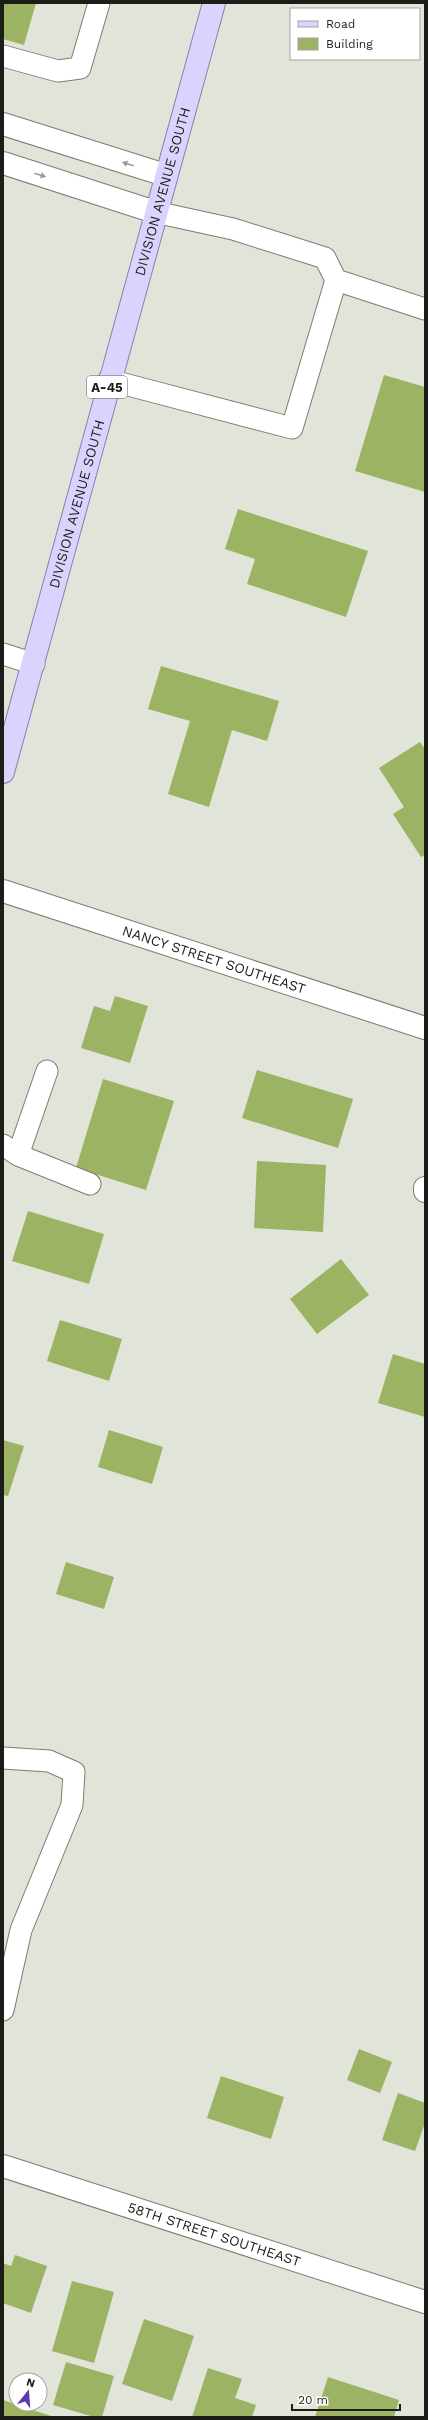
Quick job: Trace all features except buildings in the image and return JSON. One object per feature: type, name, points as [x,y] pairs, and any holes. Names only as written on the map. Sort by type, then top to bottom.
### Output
[{"type":"main road","name":"DIVISION AVENUE SOUTH","points":[[3,772],[34,664],[165,175],[214,3]]},
{"type":"street","points":[[3,124],[165,175]]},
{"type":"street","points":[[3,163],[155,212]]},
{"type":"street","name":"NANCY STREET SOUTHEAST","points":[[3,891],[425,1028]]},
{"type":"street","name":"58TH STREET SOUTHEAST","points":[[3,2166],[425,2302]]},
{"type":"lane","points":[[3,56],[58,71],[80,68],[99,3]]},
{"type":"lane","points":[[109,380],[292,428],[336,280],[325,258],[233,229],[155,212]]},
{"type":"lane","points":[[336,280],[425,309]]},
{"type":"lane","points":[[3,654],[34,664]]},
{"type":"lane","points":[[47,1071],[10,1150],[90,1184]]},
{"type":"lane","points":[[3,1758],[49,1761],[74,1772],[72,1805],[21,1930],[3,2010]]}]
